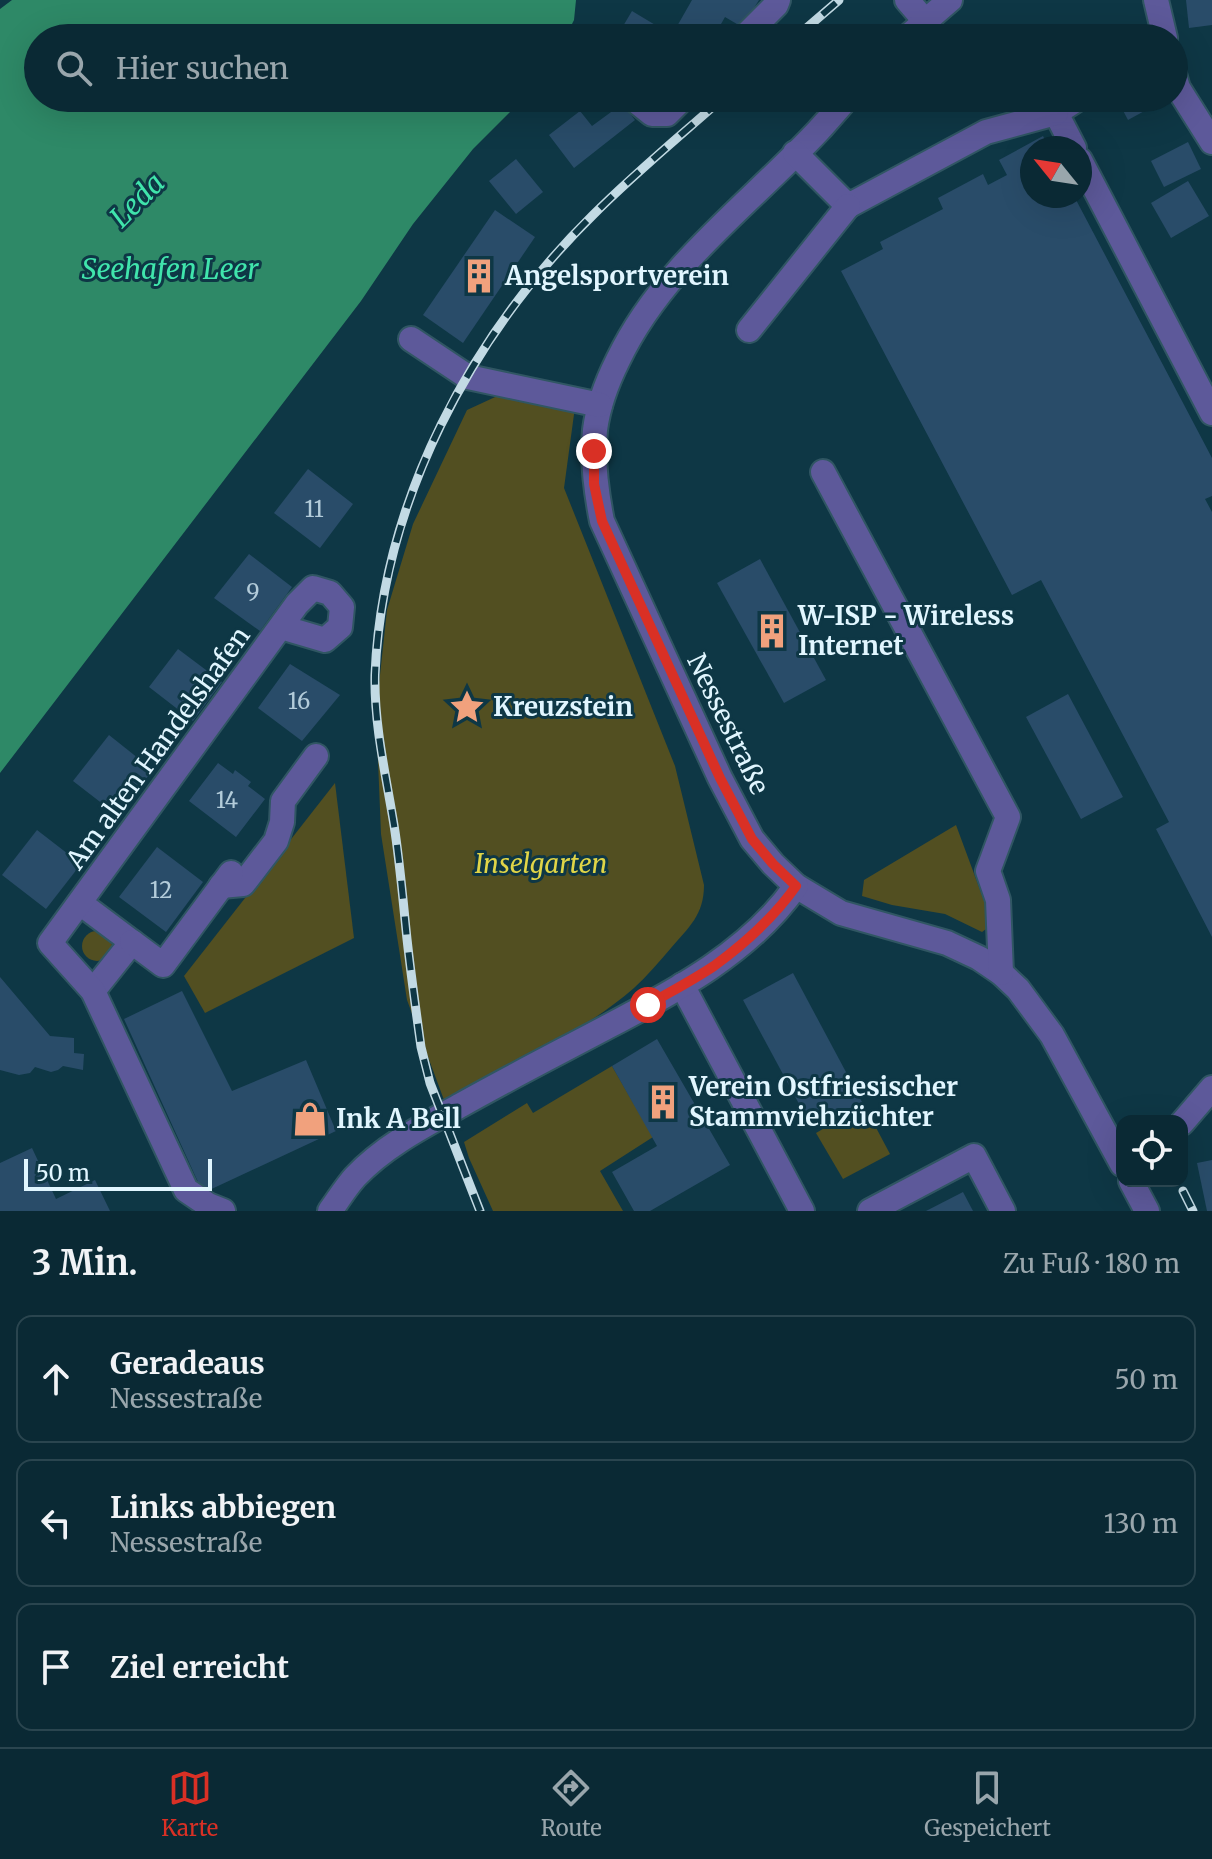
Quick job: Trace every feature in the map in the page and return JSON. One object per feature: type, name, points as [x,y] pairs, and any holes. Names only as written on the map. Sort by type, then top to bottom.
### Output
[{"type":"street","points":[[757,24],[778,0]]},
{"type":"street","points":[[907,0],[925,21]]},
{"type":"street","points":[[922,24],[950,0]]},
{"type":"street","points":[[1156,0],[1159,24]]},
{"type":"street","points":[[1188,104],[1212,142]]},
{"type":"street","points":[[650,112],[669,112]]},
{"type":"street","name":"Nessestraße","points":[[835,112],[676,272],[648,307],[626,344],[611,375],[595,427],[594,484],[602,521],[720,778],[752,839],[796,886],[841,913],[947,943],[979,958],[1001,973],[1018,989],[1052,1035],[1116,1153]]},
{"type":"street","points":[[749,330],[848,206],[986,132],[1056,113],[1068,136]]},
{"type":"street","points":[[795,153],[848,206]]},
{"type":"street","points":[[1092,183],[1212,413]]},
{"type":"street","points":[[411,339],[468,377],[600,405]]},
{"type":"street","points":[[823,472],[1008,817],[988,871],[998,900],[1001,973]]},
{"type":"street","name":"Am alten Handelshafen","points":[[223,1211],[186,1190],[93,991],[50,943],[281,627]]},
{"type":"street","name":"Am alten Handelshafen","points":[[80,903],[163,965],[228,877],[243,884],[276,841],[282,822],[283,801],[316,756]]},
{"type":"street","points":[[330,1211],[356,1177],[385,1152],[422,1128],[714,966],[785,902],[796,886]]},
{"type":"street","points":[[93,991],[132,942]]},
{"type":"street","points":[[682,985],[802,1211]]},
{"type":"street","points":[[1188,1116],[1212,1088]]},
{"type":"street","points":[[870,1211],[974,1156],[1003,1211]]},
{"type":"street","points":[[1134,1187],[1147,1211]]},
{"type":"green space","name":"Inselgarten","points":[[506,392],[575,407],[564,488],[675,766],[704,885],[701,905],[689,927],[634,988],[590,1021],[444,1100],[407,1000],[381,834],[376,712],[387,610],[413,524],[467,410]]},
{"type":"green space","points":[[335,783],[354,938],[205,1013],[184,976]]},
{"type":"green space","points":[[956,825],[986,906],[986,929],[982,932],[945,914],[892,905],[862,896],[864,880]]},
{"type":"green space","points":[[97,931],[108,935],[112,946],[108,957],[97,961],[86,957],[82,946],[86,935]]},
{"type":"green space","points":[[612,1066],[653,1137],[600,1171],[623,1211],[493,1211],[464,1142],[527,1103],[533,1113]]},
{"type":"green space","points":[[864,1105],[890,1154],[843,1179],[816,1133]]},
{"type":"water","name":"Seehafen Leer","points":[[12,0],[576,0],[572,24],[24,24],[24,112],[510,112],[473,149],[413,224],[361,301],[0,773],[0,9]]},
{"type":"building","points":[[692,0],[759,0],[744,24],[737,24],[725,17],[721,24],[678,24]]},
{"type":"building","points":[[1186,0],[1212,0],[1212,25],[1189,28]]},
{"type":"building","points":[[632,11],[654,24],[624,24]]},
{"type":"building","points":[[579,112],[592,126],[611,112],[628,112],[635,120],[574,168],[549,135]]},
{"type":"building","points":[[1124,112],[1143,112],[1128,120]]},
{"type":"building","points":[[1188,142],[1201,169],[1164,187],[1151,161]]},
{"type":"building","points":[[1020,149],[1020,208],[1080,208],[1212,458],[1212,496],[1205,499],[1212,512],[1212,937],[1156,829],[1169,822],[1041,580],[1012,595],[841,271],[883,249],[880,242],[943,209],[938,198],[983,174],[988,185],[1007,175],[999,160]]},
{"type":"building","points":[[516,159],[543,192],[516,214],[489,181]]},
{"type":"building","points":[[1188,181],[1209,216],[1171,238],[1151,203]]},
{"type":"building","name":"Angelsportverein","points":[[495,210],[535,237],[463,343],[423,315]]},
{"type":"building","points":[[308,469],[353,504],[320,548],[274,513]]},
{"type":"building","points":[[249,554],[292,587],[260,631],[214,598]]},
{"type":"building","name":"W-ISP - Wireless Internet","points":[[760,559],[826,680],[784,703],[717,583]]},
{"type":"building","points":[[178,649],[222,682],[193,721],[149,687]]},
{"type":"building","points":[[290,664],[340,695],[302,741],[258,708]]},
{"type":"building","points":[[1068,694],[1123,797],[1081,819],[1026,717]]},
{"type":"building","points":[[109,735],[153,770],[117,815],[73,781]]},
{"type":"building","points":[[218,763],[233,774],[235,770],[251,782],[248,786],[265,799],[236,837],[189,801]]},
{"type":"building","points":[[37,830],[81,864],[46,909],[2,875]]},
{"type":"building","points":[[157,847],[203,882],[166,932],[119,897]]},
{"type":"building","points":[[793,973],[862,1102],[812,1128],[743,1000]]},
{"type":"building","points":[[0,977],[50,1036],[74,1038],[74,1053],[84,1054],[83,1070],[63,1066],[51,1072],[35,1067],[30,1073],[19,1075],[0,1070]]},
{"type":"building","points":[[182,991],[232,1091],[306,1060],[336,1131],[203,1193],[124,1019]]},
{"type":"building","name":"Verein Ostfriesischer Stammviehzüchter","points":[[657,1039],[730,1165],[650,1211],[634,1211],[612,1172],[657,1146],[612,1066]]},
{"type":"building","points":[[32,1148],[56,1199],[95,1180],[110,1211],[0,1211],[0,1163]]},
{"type":"building","points":[[1212,1160],[1212,1211],[1207,1211],[1197,1163]]},
{"type":"building","points":[[963,1192],[973,1211],[926,1211]]},
{"type":"railway","points":[[811,24],[839,0]]},
{"type":"railway","points":[[480,1211],[430,1083],[421,1047],[396,839],[378,732],[375,675],[381,610],[395,547],[415,485],[441,425],[472,368],[508,313],[549,262],[593,215],[707,112]]},
{"type":"railway","points":[[1183,1191],[1193,1211]]},
{"type":"place","name":"Angelsportverein","points":[[479,276]]},
{"type":"place","name":"W-ISP - Wireless Internet","points":[[772,631]]},
{"type":"place","name":"Kreuzstein","points":[[467,707]]},
{"type":"place","name":"Verein Ostfriesischer Stammviehzüchter","points":[[663,1102]]},
{"type":"place","name":"Ink A Bell","points":[[310,1119]]},
{"type":"route","points":[[594,451],[594,484],[602,521],[720,778],[752,839],[796,886],[785,902],[714,966],[648,1005]]},
{"type":"water label","name":"Leda","points":[[137,200]]}]
